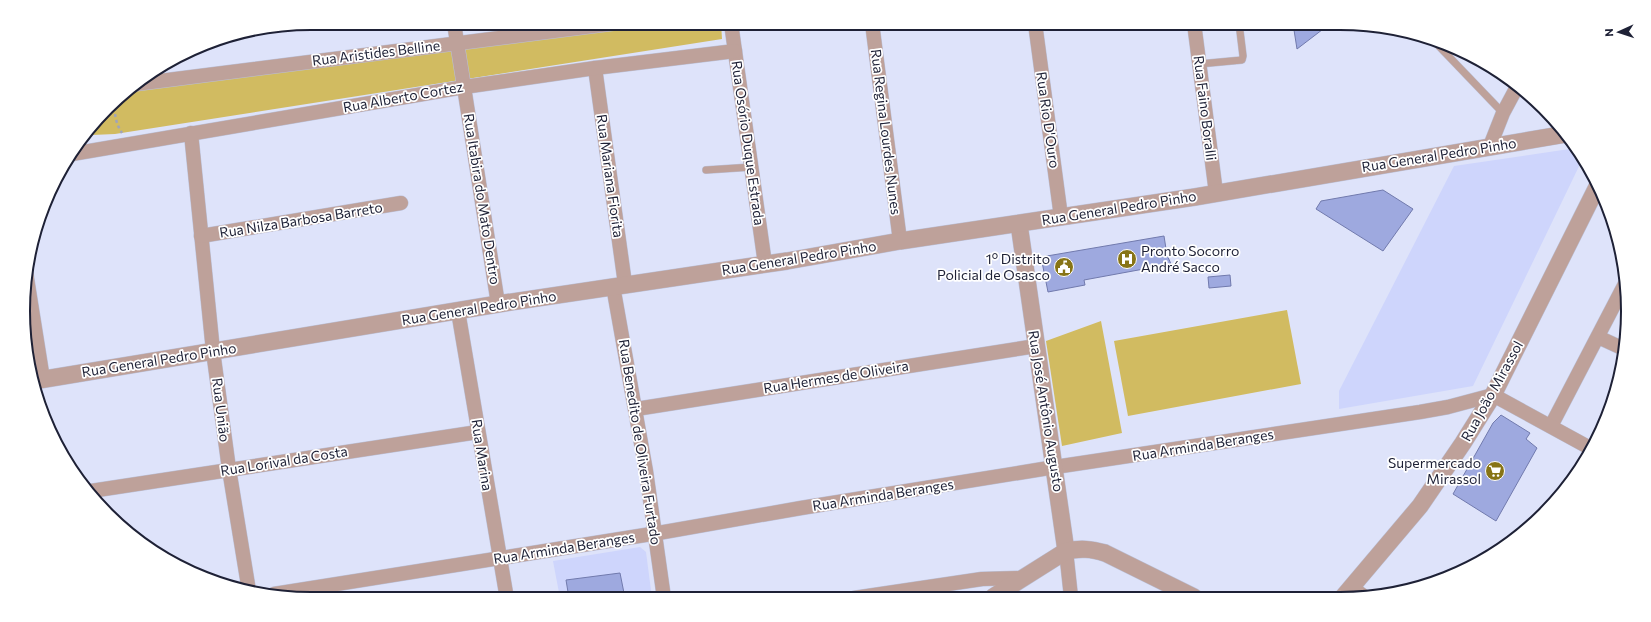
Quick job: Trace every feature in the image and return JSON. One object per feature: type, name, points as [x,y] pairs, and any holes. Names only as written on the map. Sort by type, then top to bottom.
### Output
[{"type":"street","name":"Rua Itabira do Mato Dentro","points":[[455,30],[498,304]]},
{"type":"street","name":"Rua Aristides Belline","points":[[147,83],[561,30]]},
{"type":"street","name":"Rua Osório Duque Estrada","points":[[732,30],[765,264]]},
{"type":"street","name":"Rua Regina Lourdes Nunes","points":[[873,30],[900,241]]},
{"type":"street","name":"Rua Rio D'Ouro","points":[[1036,30],[1061,217]]},
{"type":"street","name":"Rua Faino Boralli","points":[[1195,30],[1216,193]]},
{"type":"street","name":"Rua Alberto Cortez","points":[[79,152],[464,87],[595,68],[735,51]]},
{"type":"street","name":"Rua Mariana Fiorita","points":[[595,68],[619,285]]},
{"type":"street","points":[[1490,146],[1503,113],[1515,91]]},
{"type":"street","name":"Rua União","points":[[190,133],[213,351],[229,469],[248,585]]},
{"type":"street","name":"Rua General Pedro Pinho","points":[[39,380],[498,304],[765,264],[900,241],[1216,193],[1559,135]]},
{"type":"street","name":"Rua João Mirassol","points":[[1347,592],[1420,506],[1463,443],[1492,395],[1594,192]]},
{"type":"street","name":"Rua Nilza Barbosa Barreto","points":[[201,236],[401,203]]},
{"type":"street","name":"Rua José Antônio Augusto","points":[[1019,224],[1055,467],[1070,592]]},
{"type":"street","name":"Rua Benedito de Oliveira Furtado","points":[[619,285],[636,409],[656,533],[663,592]]},
{"type":"street","points":[[1551,426],[1620,294]]},
{"type":"street","points":[[30,309],[37,375]]},
{"type":"street","name":"Rua Marina","points":[[458,311],[506,592]]},
{"type":"street","points":[[1598,337],[1619,347]]},
{"type":"street","name":"Rua Hermes de Oliveira","points":[[636,409],[1036,346]]},
{"type":"street","points":[[1492,395],[1586,446]]},
{"type":"street","name":"Rua Arminda Beranges","points":[[293,591],[499,559],[1055,467],[1426,411],[1448,407],[1492,395]]},
{"type":"street","name":"Rua Lorival da Costa","points":[[95,490],[478,432]]},
{"type":"street","points":[[1001,592],[1066,551],[1079,548],[1105,553],[1183,592]]},
{"type":"street","points":[[894,592],[982,579],[1022,578]]},
{"type":"lane","points":[[1199,64],[1242,60],[1243,56],[1240,30]]},
{"type":"lane","points":[[1441,49],[1503,113]]},
{"type":"lane","points":[[706,170],[752,167]]},
{"type":"path","points":[[114,110],[117,123],[123,135],[132,144]]},
{"type":"shaded area","points":[[585,30],[721,30],[722,39],[115,134],[92,135],[112,112],[138,89]]},
{"type":"shaded area","points":[[1570,149],[1580,165],[1473,386],[1339,409],[1339,391],[1454,166]]},
{"type":"shaded area","points":[[1287,310],[1301,384],[1128,416],[1114,341]]},
{"type":"shaded area","points":[[1101,321],[1122,433],[1062,446],[1046,341]]},
{"type":"shaded area","points":[[640,547],[646,552],[651,592],[559,592],[553,561]]},
{"type":"building","points":[[1294,30],[1322,30],[1297,49]]},
{"type":"building","points":[[1383,190],[1413,209],[1383,251],[1316,209],[1321,201]]},
{"type":"building","name":"Pronto Socorro André Sacco","points":[[1164,236],[1167,255],[1171,264],[1084,280],[1085,285],[1048,292],[1041,257]]},
{"type":"building","points":[[1230,275],[1231,286],[1209,288],[1208,277]]},
{"type":"building","name":"Supermercado Mirassol","points":[[1501,415],[1530,433],[1526,439],[1537,448],[1496,521],[1453,494],[1493,423]]},
{"type":"building","points":[[620,573],[624,592],[568,592],[566,580]]},
{"type":"place","name":"Pronto Socorro André Sacco","points":[[1127,259]]},
{"type":"place","name":"1º Distrito Policial de Osasco","points":[[1064,267]]},
{"type":"place","name":"Supermercado Mirassol","points":[[1495,471]]}]
